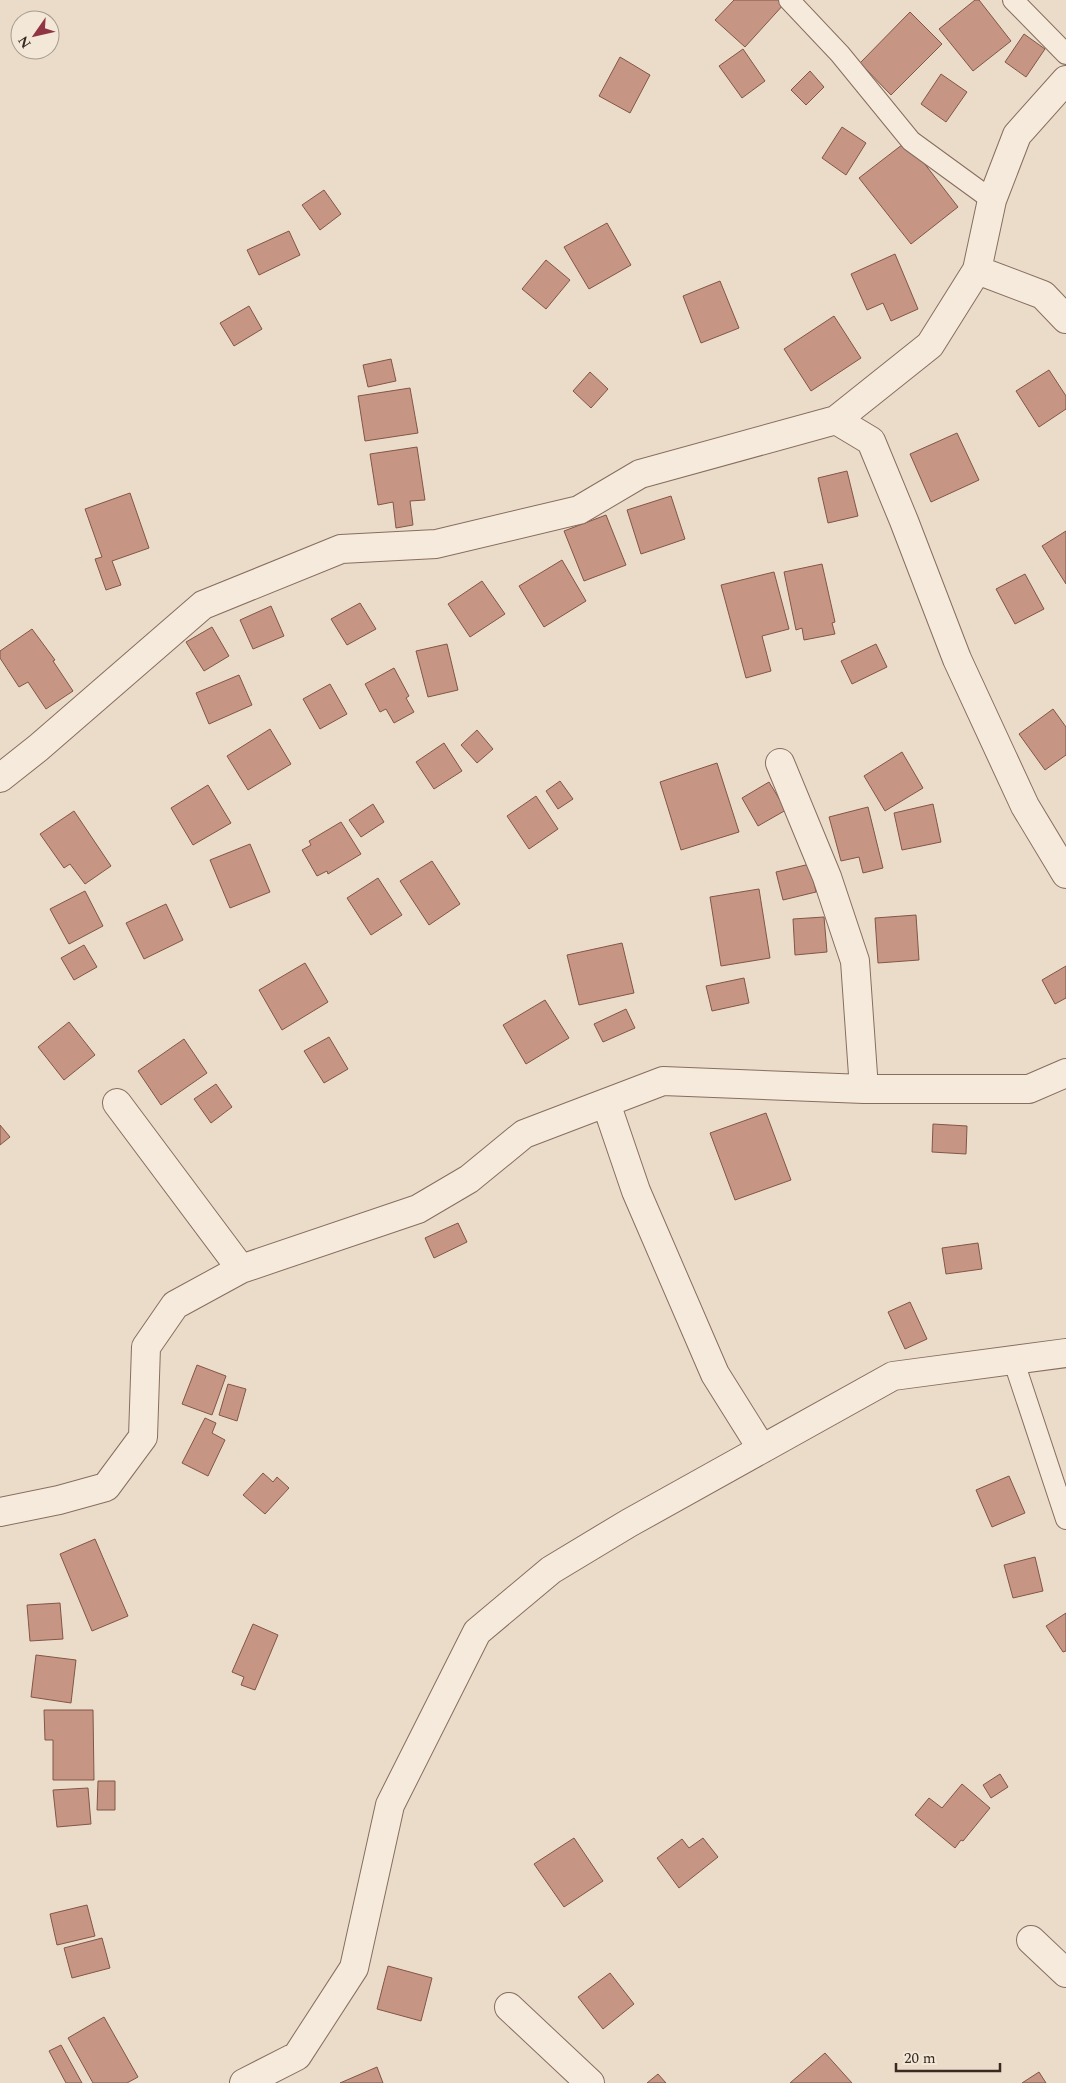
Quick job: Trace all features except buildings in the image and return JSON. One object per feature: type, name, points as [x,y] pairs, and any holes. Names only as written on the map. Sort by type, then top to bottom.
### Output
[{"type":"street","points":[[0,778],[38,748],[203,605],[341,549],[436,544],[579,510],[640,474],[836,420],[930,345],[977,270],[992,200],[1017,135],[1066,80]]},
{"type":"street","points":[[977,270],[1043,294],[1066,319]]},
{"type":"street","points":[[836,420],[871,441],[957,659],[1026,806],[1066,874]]},
{"type":"street","points":[[780,763],[827,877],[854,961],[864,1089]]},
{"type":"street","points":[[0,1512],[59,1500],[106,1487],[143,1437],[146,1347],[175,1305],[241,1269],[418,1209],[469,1179],[524,1134],[663,1081],[864,1089],[1029,1089],[1066,1073]]},
{"type":"street","points":[[118,1102],[241,1269]]},
{"type":"street","points":[[606,1103],[636,1190],[715,1374],[762,1449]]},
{"type":"street","points":[[244,2083],[297,2056],[354,1968],[390,1805],[477,1632],[551,1570],[892,1376],[1066,1352]]},
{"type":"street","points":[[1031,1940],[1066,1972]]},
{"type":"street","points":[[509,2007],[590,2083]]},
{"type":"lane","points":[[790,0],[840,54],[911,141],[992,200]]},
{"type":"lane","points":[[1013,0],[1066,54]]},
{"type":"lane","points":[[1013,1360],[1066,1519]]}]
